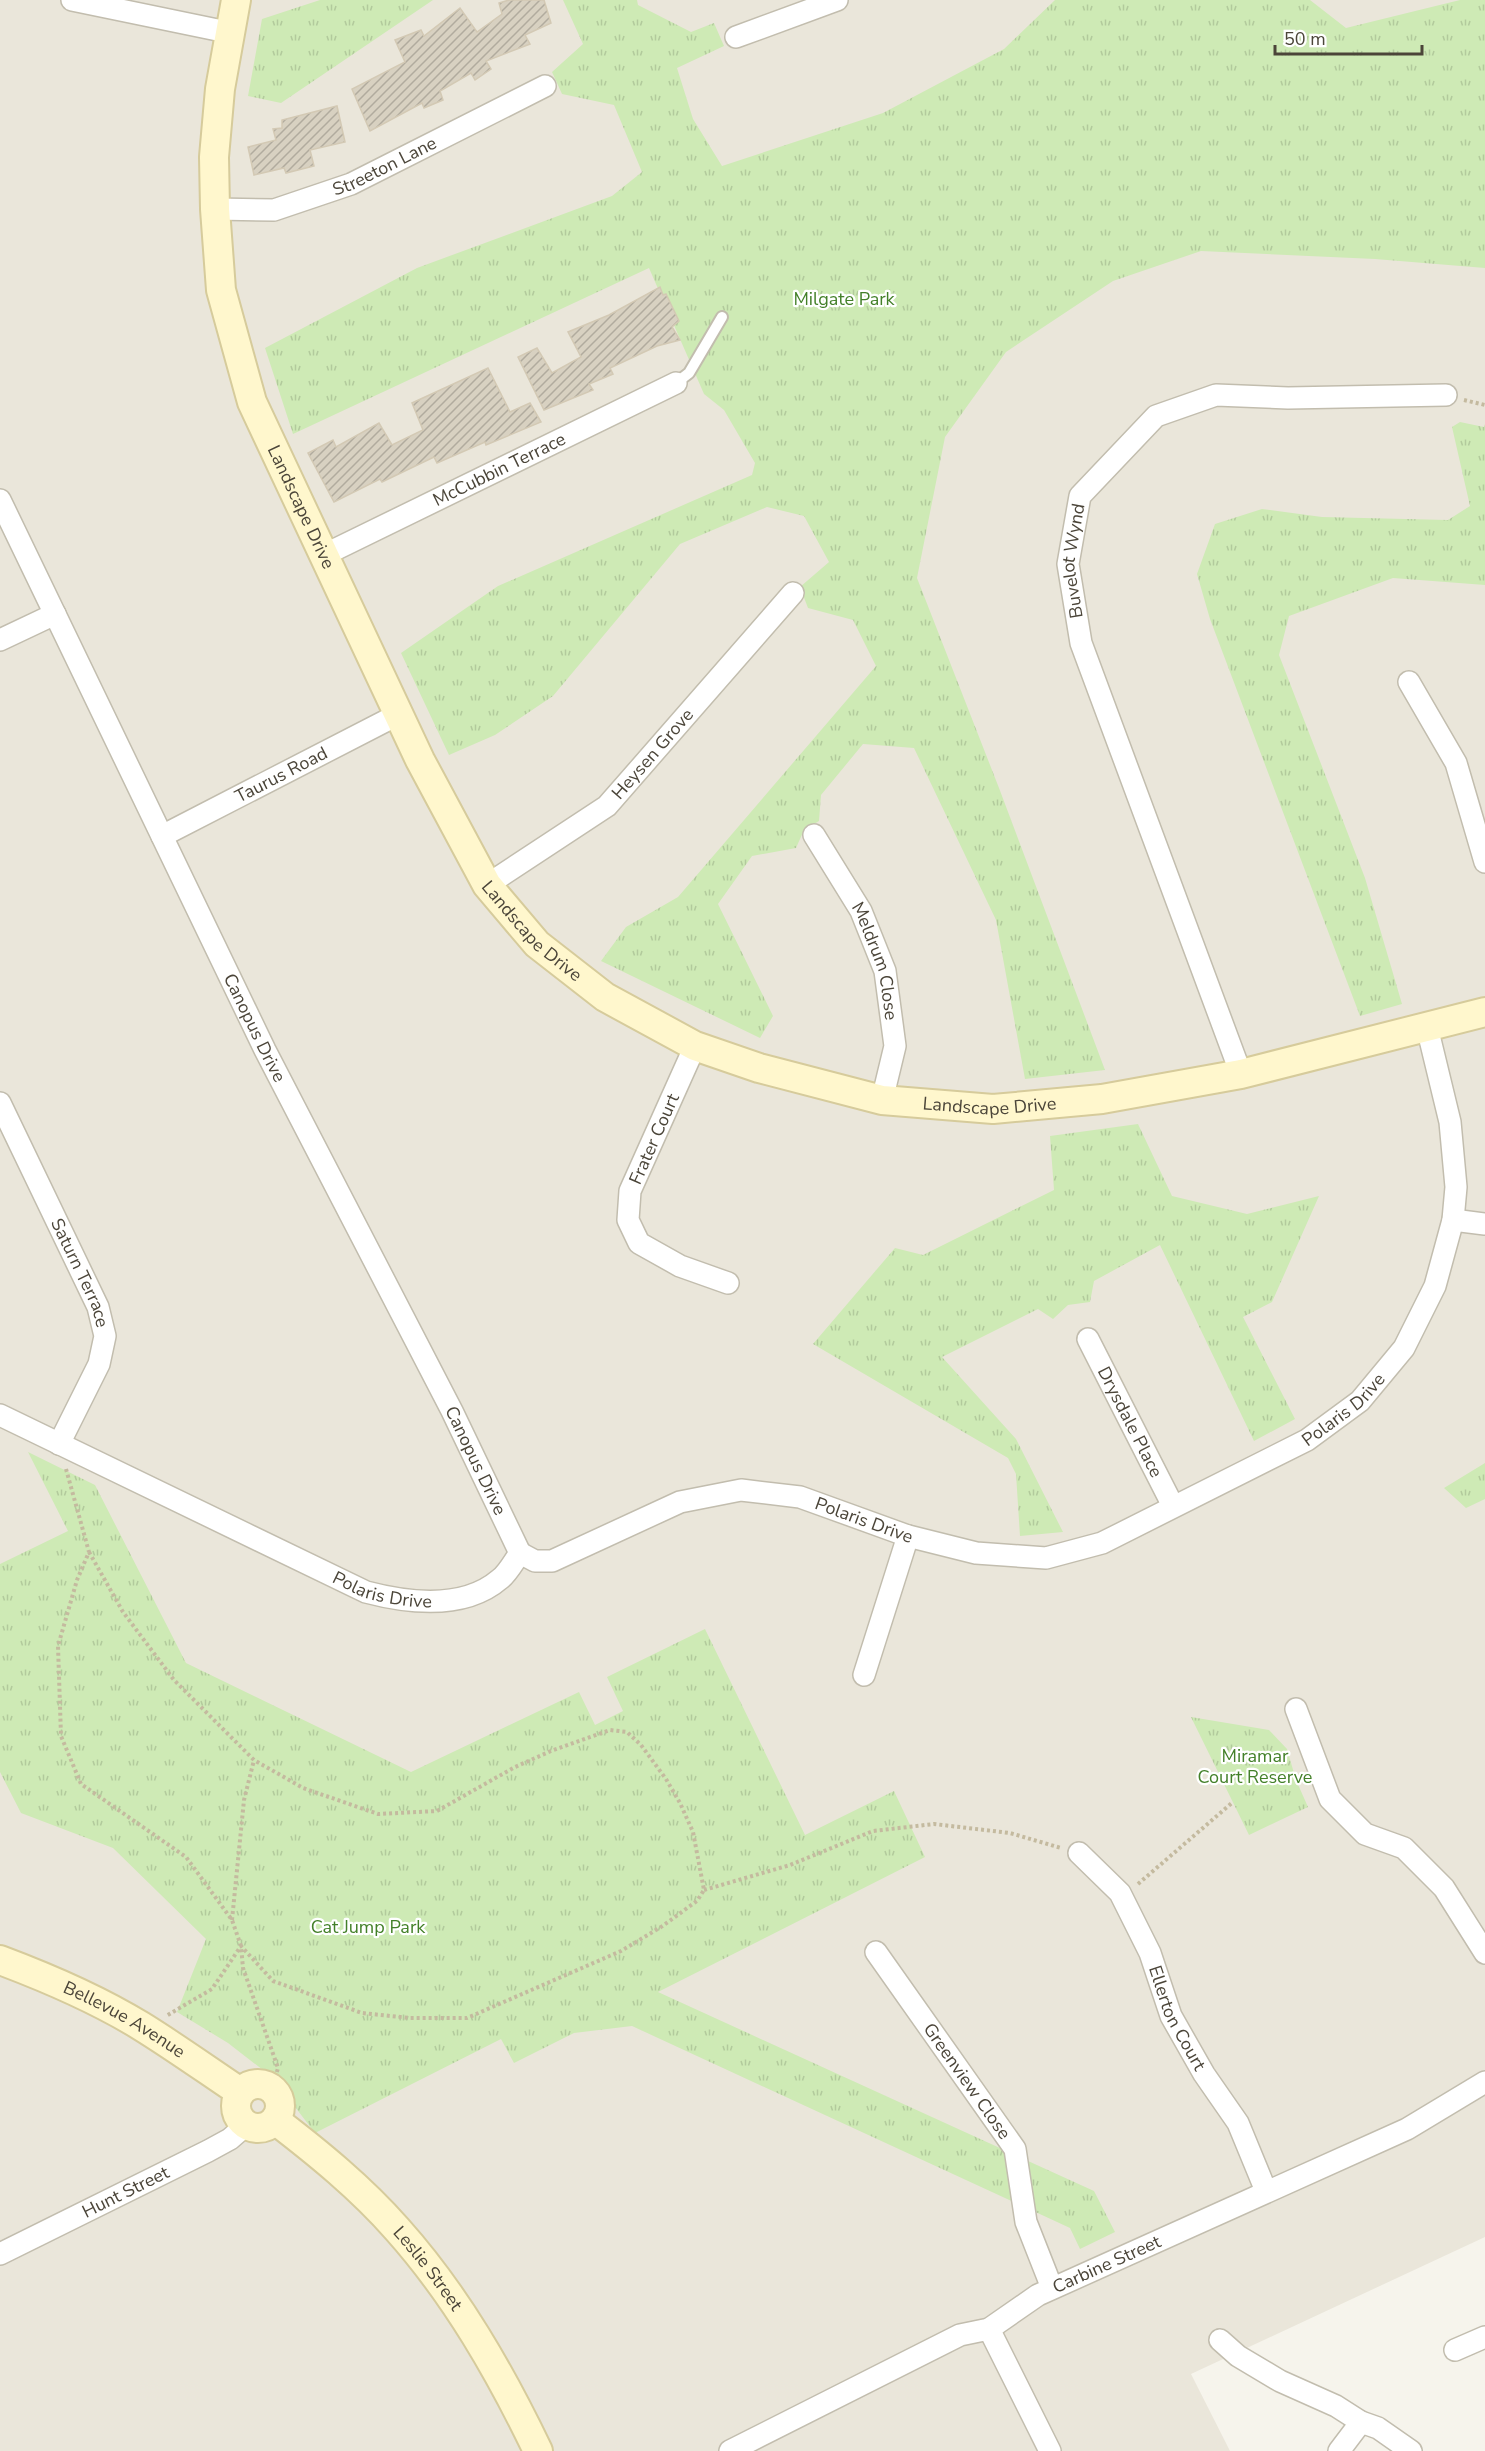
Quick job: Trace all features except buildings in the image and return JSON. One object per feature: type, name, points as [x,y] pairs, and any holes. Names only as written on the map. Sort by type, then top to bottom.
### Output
[{"type":"street","points":[[72,0],[232,33]]},
{"type":"street","name":"Landscape Drive","points":[[236,0],[232,33],[220,89],[214,157],[215,209],[221,290],[252,402],[420,760],[487,885],[537,944],[597,991],[695,1046],[759,1068],[882,1100],[993,1109],[1102,1099],[1241,1074],[1485,1012]]},
{"type":"street","points":[[736,37],[837,0]]},
{"type":"street","name":"Streeton Lane","points":[[215,209],[274,210],[351,184],[545,86]]},
{"type":"street","name":"McCubbin Terrace","points":[[324,555],[676,383]]},
{"type":"street","name":"Buvelot Wynd","points":[[1241,1074],[1081,643],[1068,564],[1080,496],[1156,416],[1216,395],[1288,398],[1446,395]]},
{"type":"street","name":"Canopus Drive","points":[[0,500],[265,1050],[452,1411],[520,1553]]},
{"type":"street","name":"Heysen Grove","points":[[487,885],[607,806],[793,593]]},
{"type":"street","points":[[0,640],[55,614]]},
{"type":"street","points":[[1410,682],[1456,763],[1485,862]]},
{"type":"street","name":"Taurus Road","points":[[162,836],[399,714]]},
{"type":"street","name":"Meldrum Close","points":[[814,834],[861,911],[885,971],[895,1047],[882,1100]]},
{"type":"street","name":"Polaris Drive","points":[[0,1415],[366,1592],[398,1600],[435,1600],[473,1596],[501,1579],[520,1553],[535,1561],[552,1561],[680,1502],[741,1490],[800,1497],[908,1536],[976,1553],[1046,1558],[1102,1543],[1307,1440],[1360,1401],[1404,1348],[1435,1286],[1453,1220],[1456,1186],[1450,1122],[1427,1027]]},
{"type":"street","name":"Frater Court","points":[[695,1046],[630,1191],[628,1220],[639,1243],[680,1266],[728,1283]]},
{"type":"street","name":"Saturn Terrace","points":[[0,1103],[98,1308],[105,1336],[99,1364],[59,1444]]},
{"type":"street","points":[[1453,1220],[1485,1224]]},
{"type":"street","name":"Drysdale Place","points":[[1088,1339],[1173,1506]]},
{"type":"street","points":[[864,1675],[908,1536]]},
{"type":"street","points":[[1296,1709],[1330,1799],[1365,1834],[1404,1848],[1444,1888],[1485,1953]]},
{"type":"street","name":"Ellerton Court","points":[[1079,1853],[1122,1897],[1149,1953],[1171,2016],[1204,2074],[1238,2123],[1266,2191]]},
{"type":"street","name":"Greenview Close","points":[[876,1952],[1015,2148],[1026,2222],[1053,2288]]},
{"type":"street","name":"Bellevue Avenue","points":[[0,1960],[78,1993],[142,2027],[240,2092]]},
{"type":"street","name":"Carbine Street","points":[[730,2451],[960,2335],[989,2329],[1038,2295],[1407,2129],[1485,2082]]},
{"type":"street","points":[[255,2084],[272,2089],[280,2104],[275,2120],[261,2128],[246,2125],[239,2118],[236,2110],[236,2101],[240,2092],[255,2084]]},
{"type":"street","name":"Leslie Street","points":[[275,2120],[314,2149],[397,2229],[477,2337],[509,2392],[538,2451]]},
{"type":"street","name":"Hunt Street","points":[[0,2254],[231,2139],[246,2125]]},
{"type":"street","points":[[989,2329],[1050,2451]]},
{"type":"street","points":[[1455,2350],[1485,2337]]},
{"type":"street","points":[[1220,2340],[1238,2356],[1280,2381],[1336,2406],[1361,2422],[1378,2428],[1411,2451]]},
{"type":"street","points":[[1339,2451],[1361,2422]]},
{"type":"lane","points":[[676,383],[689,373],[722,318]]},
{"type":"path","points":[[59,1444],[89,1552],[123,1612],[174,1680],[254,1760],[303,1788],[378,1814],[437,1811],[515,1767],[551,1751],[610,1730],[627,1732],[647,1753],[680,1803],[693,1832],[704,1890]]},
{"type":"path","points":[[89,1552],[77,1580],[58,1646],[61,1736],[81,1784],[186,1857],[232,1920],[241,1946],[243,1968],[278,2068],[272,2089]]},
{"type":"path","points":[[232,1920],[244,1800],[254,1760]]},
{"type":"path","points":[[1122,1897],[1233,1802]]},
{"type":"path","points":[[241,1946],[273,1982],[362,2013],[410,2018],[467,2018],[621,1951],[688,1907],[704,1890],[790,1865],[873,1831],[934,1824],[1010,1833],[1079,1853]]},
{"type":"path","points":[[142,2027],[177,2012],[212,1989],[241,1946]]},
{"type":"shaded area","points":[[0,0],[1485,0],[1485,2237],[1191,2374],[1230,2451],[0,2451]]},
{"type":"green space","points":[[320,0],[433,0],[281,103],[248,96],[262,19]]},
{"type":"green space","name":"Milgate Park","points":[[563,0],[637,0],[638,5],[691,32],[714,23],[724,46],[677,68],[693,119],[722,166],[883,113],[1004,49],[1055,0],[1310,0],[1346,28],[1460,0],[1485,0],[1485,268],[1375,259],[1201,251],[1113,281],[1006,352],[945,437],[917,578],[1105,1070],[1025,1079],[996,920],[914,748],[863,744],[821,795],[819,821],[804,830],[796,848],[752,856],[718,904],[773,1016],[760,1038],[601,961],[626,927],[678,897],[876,666],[853,620],[808,608],[800,587],[829,562],[804,516],[767,507],[680,544],[553,696],[495,735],[449,755],[401,653],[498,586],[752,475],[755,463],[724,410],[704,394],[649,268],[293,434],[265,348],[417,268],[612,196],[642,172],[614,105],[562,94],[552,72],[583,44]]},
{"type":"green space","points":[[1460,422],[1484,427],[1485,424],[1485,585],[1393,578],[1289,616],[1279,655],[1365,878],[1402,1004],[1360,1016],[1210,619],[1197,574],[1215,524],[1262,509],[1322,517],[1448,520],[1470,506],[1452,427]]},
{"type":"green space","points":[[1138,1124],[1172,1196],[1247,1214],[1319,1196],[1272,1302],[1243,1317],[1295,1419],[1254,1441],[1160,1245],[1094,1281],[1090,1302],[1068,1305],[1053,1319],[1038,1309],[942,1357],[1016,1439],[1063,1532],[1020,1536],[1016,1474],[1008,1458],[813,1344],[895,1248],[923,1255],[1054,1190],[1050,1136]]},
{"type":"green space","name":"Cat Jump Park","points":[[28,1452],[95,1485],[186,1663],[411,1772],[579,1692],[595,1725],[623,1711],[607,1677],[705,1629],[805,1835],[894,1791],[925,1857],[658,1992],[1094,2191],[1115,2232],[1080,2249],[1070,2228],[632,2026],[574,2033],[514,2063],[501,2039],[315,2133],[272,2077],[228,2043],[177,2012],[206,1939],[113,1848],[21,1813],[0,1772],[0,1564],[68,1531]]},
{"type":"green space","points":[[1485,1463],[1485,1499],[1466,1508],[1444,1488]]},
{"type":"green space","name":"Miramar Court Reserve","points":[[1191,1717],[1269,1730],[1287,1749],[1296,1780],[1308,1807],[1249,1835]]}]
